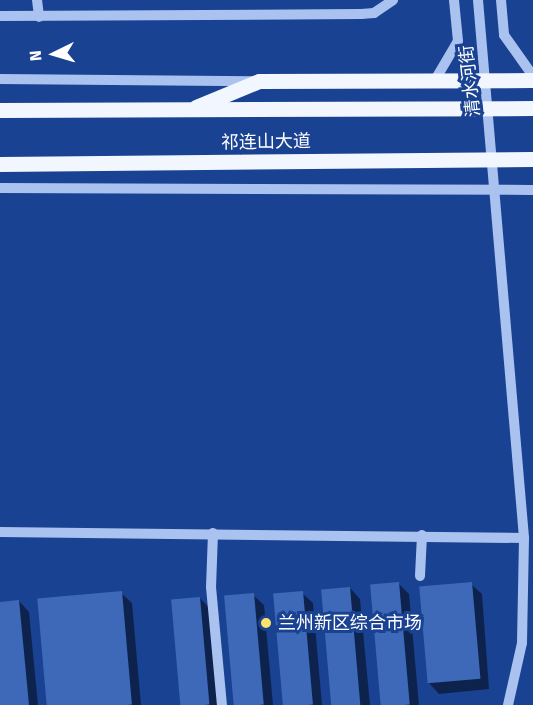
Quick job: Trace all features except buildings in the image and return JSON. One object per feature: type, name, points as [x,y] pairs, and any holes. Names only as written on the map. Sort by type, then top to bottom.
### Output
[{"type":"main road","points":[[185,111],[259,81],[533,78]]},
{"type":"main road","name":"祁连山大道","points":[[0,110],[533,108]]},
{"type":"main road","name":"祁连山大道","points":[[0,164],[533,159]]},
{"type":"street","points":[[37,0],[39,17]]},
{"type":"street","points":[[0,16],[361,14],[374,13],[393,0]]},
{"type":"street","points":[[435,80],[458,41],[454,0]]},
{"type":"street","name":"清水河街","points":[[478,0],[497,190],[524,538],[522,643],[508,705]]},
{"type":"street","points":[[501,0],[504,35],[533,78]]},
{"type":"street","points":[[0,79],[259,81]]},
{"type":"street","points":[[0,188],[533,190]]},
{"type":"street","points":[[0,532],[422,535],[524,538]]},
{"type":"street","points":[[213,533],[211,587],[222,705]]},
{"type":"street","points":[[420,576],[422,535]]},
{"type":"place","name":"兰州新区综合市场","points":[[266,623]]}]
